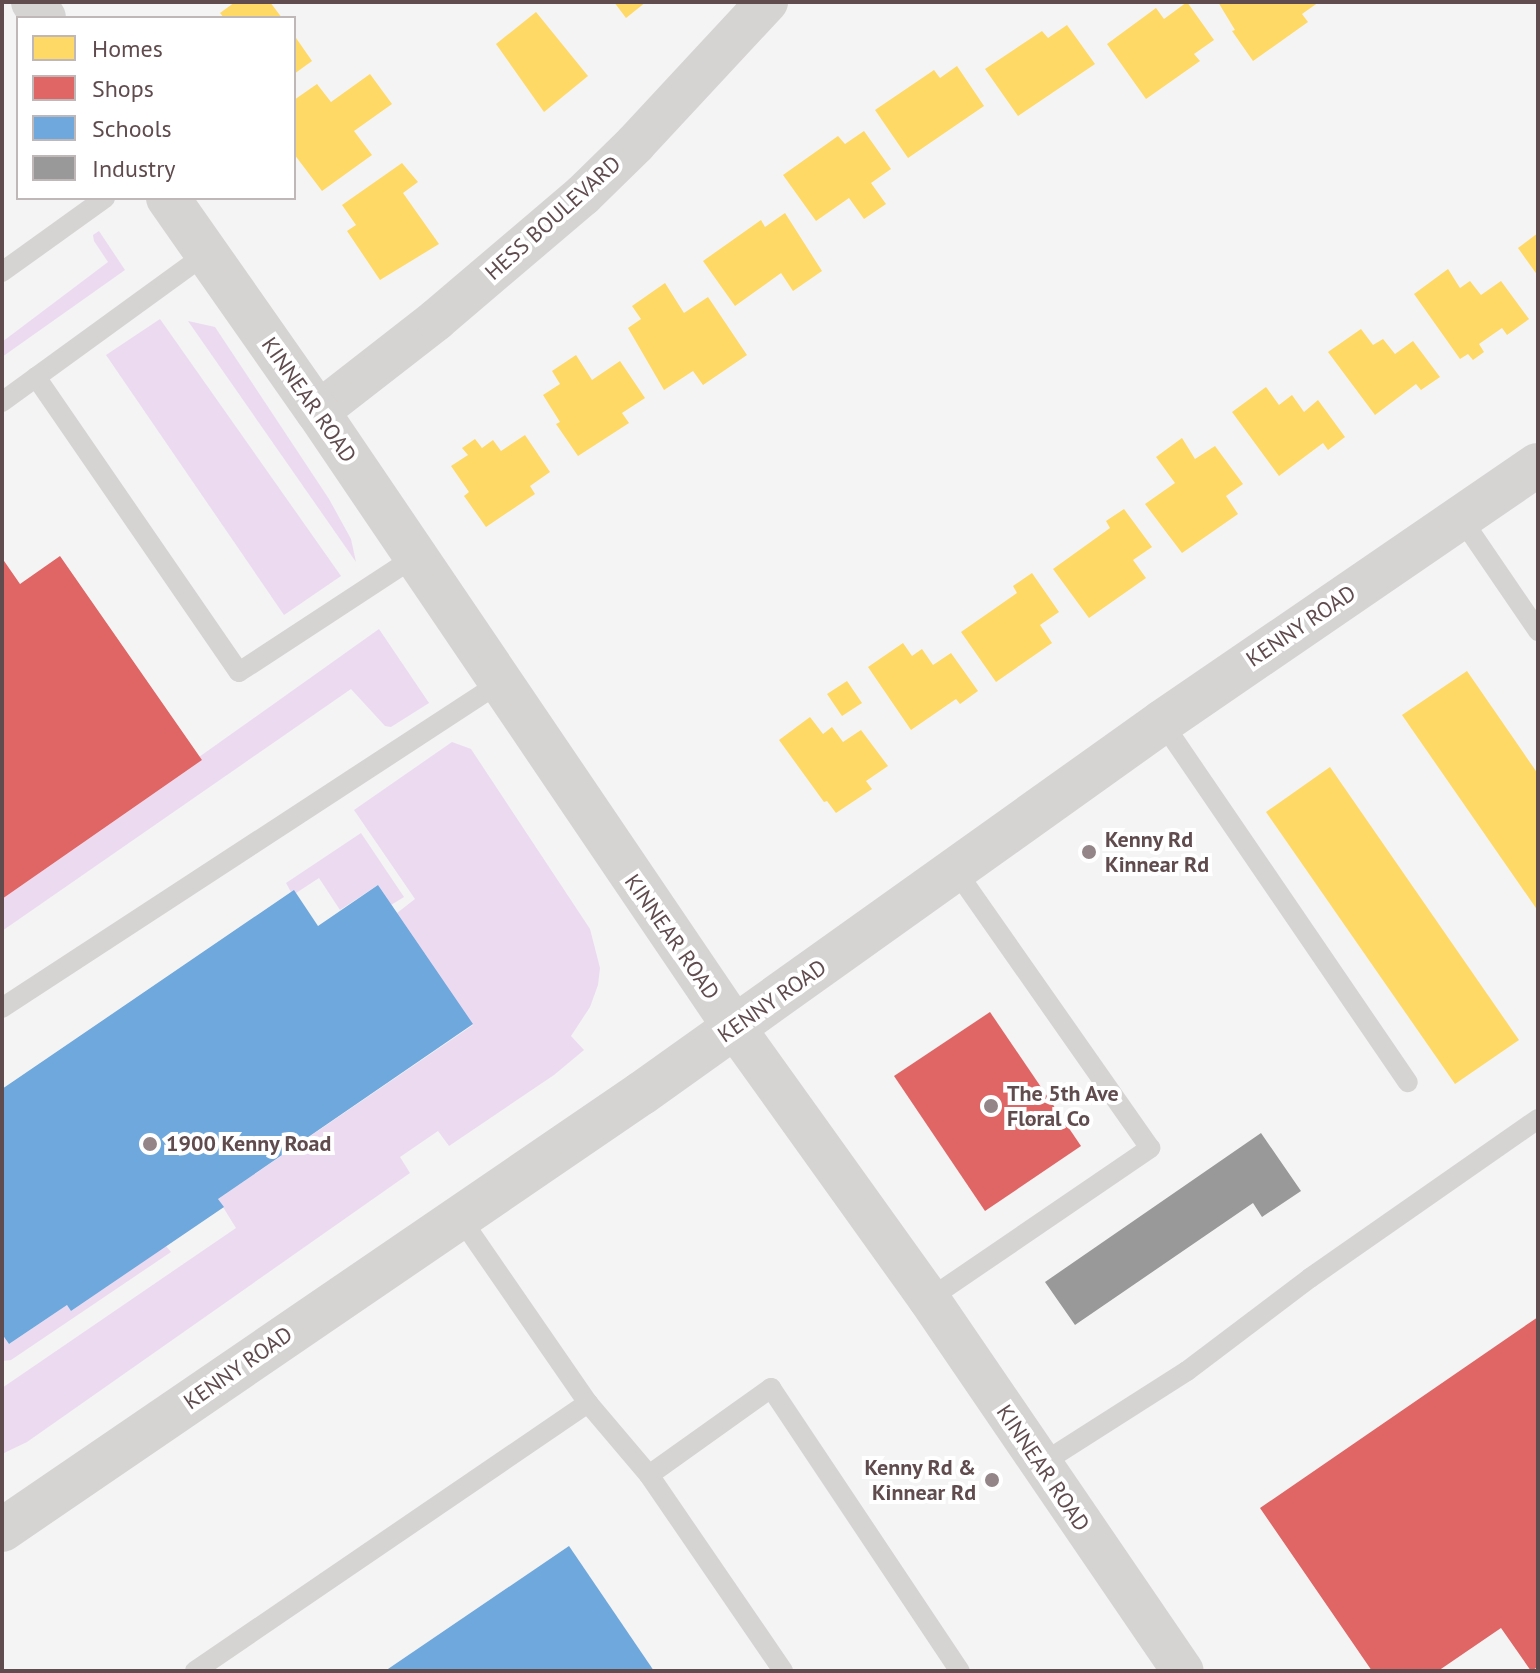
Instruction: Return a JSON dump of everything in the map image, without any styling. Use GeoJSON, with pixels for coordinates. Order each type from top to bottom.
{"type":"FeatureCollection","features":[{"type":"Feature","properties":{"kind":"street","name":"HESS BOULEVARD"},"geometry":{"type":"LineString","coordinates":[[318,412],[436,320],[583,195],[635,144],[767,2]]}},
{"type":"Feature","properties":{"kind":"street","name":"KINNEAR ROAD"},"geometry":{"type":"LineString","coordinates":[[169,200],[318,412],[735,1028],[929,1299],[1183,1671]]}},
{"type":"Feature","properties":{"kind":"street","name":"KENNY ROAD"},"geometry":{"type":"LineString","coordinates":[[2,1530],[735,1028],[1162,722],[1538,465]]}},
{"type":"Feature","properties":{"kind":"lane"},"geometry":{"type":"LineString","coordinates":[[2,272],[102,200]]}},
{"type":"Feature","properties":{"kind":"lane"},"geometry":{"type":"LineString","coordinates":[[2,402],[206,254]]}},
{"type":"Feature","properties":{"kind":"lane"},"geometry":{"type":"LineString","coordinates":[[36,377],[239,672],[416,556]]}},
{"type":"Feature","properties":{"kind":"lane"},"geometry":{"type":"LineString","coordinates":[[1461,518],[1538,631]]}},
{"type":"Feature","properties":{"kind":"lane"},"geometry":{"type":"LineString","coordinates":[[2,1008],[501,682]]}},
{"type":"Feature","properties":{"kind":"lane"},"geometry":{"type":"LineString","coordinates":[[1162,722],[1408,1082]]}},
{"type":"Feature","properties":{"kind":"lane"},"geometry":{"type":"LineString","coordinates":[[929,1299],[1150,1148],[955,870]]}},
{"type":"Feature","properties":{"kind":"lane"},"geometry":{"type":"LineString","coordinates":[[1041,1464],[1187,1371],[1310,1278],[1538,1119]]}},
{"type":"Feature","properties":{"kind":"lane"},"geometry":{"type":"LineString","coordinates":[[459,1216],[588,1403],[649,1475],[783,1671]]}},
{"type":"Feature","properties":{"kind":"lane"},"geometry":{"type":"LineString","coordinates":[[649,1475],[771,1388],[960,1671]]}},
{"type":"Feature","properties":{"kind":"lane"},"geometry":{"type":"LineString","coordinates":[[195,1671],[588,1403]]}},
{"type":"Feature","properties":{"kind":"shaded area"},"geometry":{"type":"Polygon","coordinates":[[[99,231],[125,270],[2,357],[2,342],[108,262],[94,241],[93,235],[99,231]]]}},
{"type":"Feature","properties":{"kind":"shaded area"},"geometry":{"type":"Polygon","coordinates":[[[160,319],[341,576],[284,615],[106,355],[160,319]]]}},
{"type":"Feature","properties":{"kind":"shaded area"},"geometry":{"type":"Polygon","coordinates":[[[188,321],[215,327],[329,499],[351,539],[356,562],[188,321]]]}},
{"type":"Feature","properties":{"kind":"shaded area"},"geometry":{"type":"Polygon","coordinates":[[[379,629],[429,703],[391,727],[385,726],[351,689],[2,931],[2,899],[202,760],[199,757],[379,629]]]}},
{"type":"Feature","properties":{"kind":"shaded area"},"geometry":{"type":"Polygon","coordinates":[[[452,742],[471,749],[590,929],[600,968],[598,985],[590,1007],[571,1036],[584,1050],[554,1075],[449,1146],[438,1131],[400,1157],[410,1173],[27,1442],[2,1454],[2,1388],[236,1228],[218,1199],[473,1025],[397,913],[415,899],[354,810],[452,742]]]}},
{"type":"Feature","properties":{"kind":"shaded area"},"geometry":{"type":"Polygon","coordinates":[[[361,833],[404,897],[391,905],[378,885],[340,910],[319,878],[296,893],[291,892],[286,883],[361,833]]]}},
{"type":"Feature","properties":{"kind":"shaded area"},"geometry":{"type":"Polygon","coordinates":[[[166,1246],[171,1252],[11,1360],[2,1361],[2,1334],[9,1344],[67,1305],[71,1311],[166,1246]]]}},
{"type":"Feature","properties":{"kind":"building: Homes"},"geometry":{"type":"Polygon","coordinates":[[[235,2],[270,2],[280,16],[222,16],[220,13],[235,2]]]}},
{"type":"Feature","properties":{"kind":"building: Homes"},"geometry":{"type":"Polygon","coordinates":[[[614,2],[646,2],[626,18],[614,2]]]}},
{"type":"Feature","properties":{"kind":"building: Homes"},"geometry":{"type":"Polygon","coordinates":[[[1187,2],[1214,40],[1194,54],[1200,61],[1146,99],[1107,44],[1156,8],[1164,19],[1187,2]]]}},
{"type":"Feature","properties":{"kind":"building: Homes"},"geometry":{"type":"Polygon","coordinates":[[[1218,2],[1319,2],[1302,14],[1308,22],[1253,61],[1232,31],[1235,30],[1218,2]]]}},
{"type":"Feature","properties":{"kind":"building: Homes"},"geometry":{"type":"Polygon","coordinates":[[[536,12],[588,76],[544,112],[496,44],[536,12]]]}},
{"type":"Feature","properties":{"kind":"building: Homes"},"geometry":{"type":"Polygon","coordinates":[[[1067,25],[1095,64],[1018,116],[985,69],[1042,31],[1048,38],[1067,25]]]}},
{"type":"Feature","properties":{"kind":"building: Homes"},"geometry":{"type":"Polygon","coordinates":[[[296,38],[312,61],[296,73],[296,38]]]}},
{"type":"Feature","properties":{"kind":"building: Homes"},"geometry":{"type":"Polygon","coordinates":[[[957,66],[984,106],[908,158],[875,110],[934,70],[940,78],[957,66]]]}},
{"type":"Feature","properties":{"kind":"building: Homes"},"geometry":{"type":"Polygon","coordinates":[[[370,74],[392,104],[354,131],[372,155],[322,191],[296,157],[296,99],[317,84],[331,102],[370,74]]]}},
{"type":"Feature","properties":{"kind":"building: Homes"},"geometry":{"type":"Polygon","coordinates":[[[864,131],[891,169],[871,183],[886,204],[864,219],[849,198],[816,221],[783,175],[838,136],[845,144],[864,131]]]}},
{"type":"Feature","properties":{"kind":"building: Homes"},"geometry":{"type":"Polygon","coordinates":[[[402,163],[418,182],[403,193],[439,244],[380,280],[347,231],[356,225],[342,205],[402,163]]]}},
{"type":"Feature","properties":{"kind":"building: Homes"},"geometry":{"type":"Polygon","coordinates":[[[785,213],[822,271],[793,291],[781,273],[735,306],[703,261],[761,220],[765,227],[785,213]]]}},
{"type":"Feature","properties":{"kind":"building: Homes"},"geometry":{"type":"Polygon","coordinates":[[[1538,233],[1538,276],[1518,248],[1538,233]]]}},
{"type":"Feature","properties":{"kind":"building: Homes"},"geometry":{"type":"Polygon","coordinates":[[[1448,269],[1460,288],[1470,281],[1481,295],[1501,281],[1529,319],[1507,335],[1502,328],[1479,344],[1484,352],[1473,360],[1468,354],[1460,359],[1414,294],[1448,269]]]}},
{"type":"Feature","properties":{"kind":"building: Homes"},"geometry":{"type":"Polygon","coordinates":[[[665,283],[684,313],[708,297],[747,355],[703,385],[693,371],[664,390],[628,328],[641,319],[632,306],[665,283]]]}},
{"type":"Feature","properties":{"kind":"building: Homes"},"geometry":{"type":"Polygon","coordinates":[[[1361,329],[1373,345],[1383,339],[1395,354],[1413,341],[1440,377],[1421,390],[1416,384],[1375,415],[1328,352],[1361,329]]]}},
{"type":"Feature","properties":{"kind":"building: Homes"},"geometry":{"type":"Polygon","coordinates":[[[576,355],[592,380],[620,361],[645,398],[622,413],[629,423],[578,456],[556,424],[560,422],[543,395],[560,384],[552,371],[576,355]]]}},
{"type":"Feature","properties":{"kind":"building: Homes"},"geometry":{"type":"Polygon","coordinates":[[[1266,387],[1279,405],[1292,395],[1304,412],[1318,400],[1345,437],[1328,450],[1323,443],[1279,476],[1232,412],[1266,387]]]}},
{"type":"Feature","properties":{"kind":"building: Homes"},"geometry":{"type":"Polygon","coordinates":[[[525,435],[550,472],[530,486],[535,494],[486,527],[464,496],[469,492],[451,466],[468,455],[462,448],[475,439],[482,448],[493,440],[501,451],[525,435]]]}},
{"type":"Feature","properties":{"kind":"building: Homes"},"geometry":{"type":"Polygon","coordinates":[[[1182,438],[1195,459],[1215,446],[1243,484],[1226,496],[1238,514],[1182,553],[1145,504],[1175,483],[1156,457],[1182,438]]]}},
{"type":"Feature","properties":{"kind":"building: Homes"},"geometry":{"type":"Polygon","coordinates":[[[1124,509],[1152,547],[1133,560],[1146,578],[1089,618],[1053,569],[1110,528],[1106,521],[1124,509]]]}},
{"type":"Feature","properties":{"kind":"building: Homes"},"geometry":{"type":"Polygon","coordinates":[[[1032,573],[1059,612],[1040,625],[1052,643],[996,682],[961,632],[1017,593],[1013,586],[1032,573]]]}},
{"type":"Feature","properties":{"kind":"building: Homes"},"geometry":{"type":"Polygon","coordinates":[[[903,643],[912,656],[922,649],[933,665],[951,653],[978,691],[960,704],[956,699],[911,730],[868,667],[903,643]]]}},
{"type":"Feature","properties":{"kind":"building: Homes"},"geometry":{"type":"Polygon","coordinates":[[[1467,671],[1538,774],[1538,911],[1402,715],[1467,671]]]}},
{"type":"Feature","properties":{"kind":"building: Homes"},"geometry":{"type":"Polygon","coordinates":[[[847,681],[862,703],[842,716],[827,694],[847,681]]]}},
{"type":"Feature","properties":{"kind":"building: Homes"},"geometry":{"type":"Polygon","coordinates":[[[810,717],[823,734],[832,727],[843,742],[861,730],[888,766],[866,781],[872,789],[836,813],[827,801],[824,802],[779,740],[810,717]]]}},
{"type":"Feature","properties":{"kind":"building: Homes"},"geometry":{"type":"Polygon","coordinates":[[[1330,767],[1519,1040],[1455,1084],[1266,812],[1330,767]]]}},
{"type":"Feature","properties":{"kind":"building: Shops"},"geometry":{"type":"Polygon","coordinates":[[[60,556],[202,760],[2,899],[2,558],[20,584],[60,556]]]}},
{"type":"Feature","properties":{"kind":"building: Shops"},"geometry":{"type":"Polygon","coordinates":[[[990,1012],[1081,1146],[985,1211],[894,1076],[990,1012]]]}},
{"type":"Feature","properties":{"kind":"building: Shops"},"geometry":{"type":"Polygon","coordinates":[[[1538,1317],[1538,1667],[1531,1671],[1501,1628],[1438,1671],[1372,1671],[1260,1508],[1538,1317]]]}},
{"type":"Feature","properties":{"kind":"building: Schools","name":"1900 Kenny Road"},"geometry":{"type":"Polygon","coordinates":[[[378,885],[473,1024],[218,1199],[224,1207],[71,1311],[67,1305],[9,1344],[2,1334],[2,1089],[294,890],[318,926],[378,885]]]}},
{"type":"Feature","properties":{"kind":"building: Schools"},"geometry":{"type":"Polygon","coordinates":[[[569,1546],[654,1671],[385,1671],[569,1546]]]}},
{"type":"Feature","properties":{"kind":"building: Industry"},"geometry":{"type":"Polygon","coordinates":[[[1261,1133],[1301,1191],[1262,1217],[1253,1203],[1075,1325],[1045,1282],[1261,1133]]]}},
{"type":"Feature","properties":{"kind":"place","name":"Kenny Rd Kinnear Rd"},"geometry":{"type":"Point","coordinates":[1089,852]}},
{"type":"Feature","properties":{"kind":"place","name":"The 5th Ave Floral Co"},"geometry":{"type":"Point","coordinates":[991,1106]}},
{"type":"Feature","properties":{"kind":"place","name":"1900 Kenny Road"},"geometry":{"type":"Point","coordinates":[150,1144]}},
{"type":"Feature","properties":{"kind":"place","name":"Kenny Rd & Kinnear Rd"},"geometry":{"type":"Point","coordinates":[992,1480]}}]}
